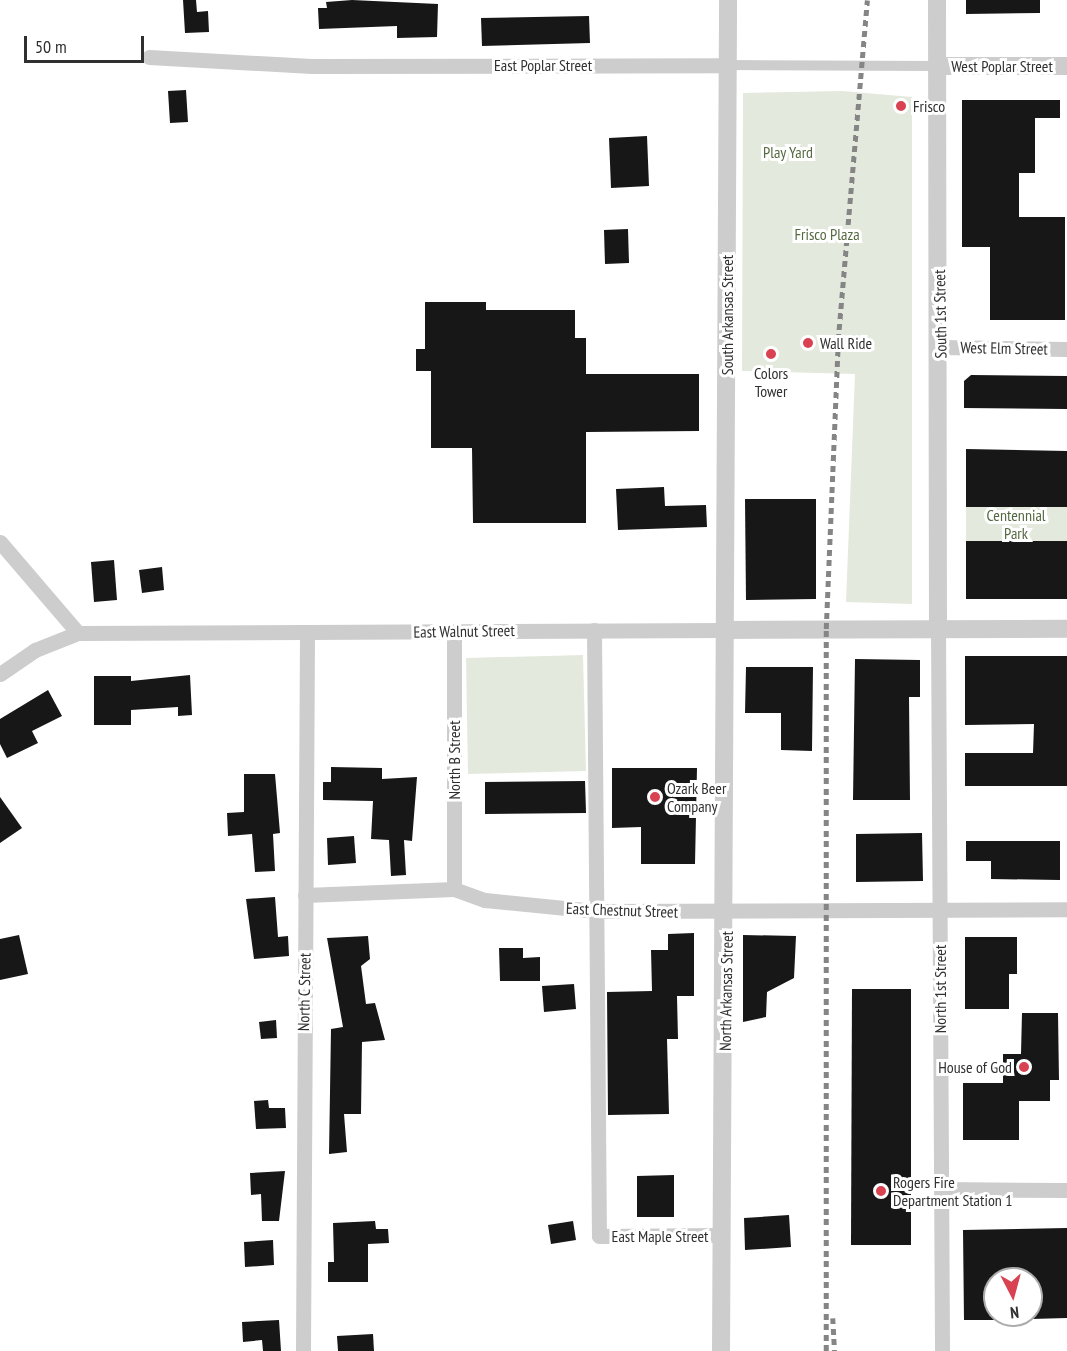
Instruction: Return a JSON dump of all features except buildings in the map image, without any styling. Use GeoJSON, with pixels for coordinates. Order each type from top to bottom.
{"type":"FeatureCollection","features":[{"type":"Feature","properties":{"kind":"street","name":"South Arkansas Street"},"geometry":{"type":"LineString","coordinates":[[726,630],[728,0]]}},
{"type":"Feature","properties":{"kind":"street","name":"South 1st Street"},"geometry":{"type":"LineString","coordinates":[[937,0],[940,347],[938,627]]}},
{"type":"Feature","properties":{"kind":"street","name":"East Poplar Street"},"geometry":{"type":"LineString","coordinates":[[149,57],[312,66],[937,66]]}},
{"type":"Feature","properties":{"kind":"street","name":"West Poplar Street"},"geometry":{"type":"LineString","coordinates":[[937,66],[1067,66]]}},
{"type":"Feature","properties":{"kind":"street","name":"West Elm Street"},"geometry":{"type":"LineString","coordinates":[[940,347],[1067,349]]}},
{"type":"Feature","properties":{"kind":"street"},"geometry":{"type":"LineString","coordinates":[[0,542],[78,633]]}},
{"type":"Feature","properties":{"kind":"street","name":"East Walnut Street"},"geometry":{"type":"LineString","coordinates":[[0,674],[34,650],[78,633],[938,627],[1067,629]]}},
{"type":"Feature","properties":{"kind":"street","name":"North 1st Street"},"geometry":{"type":"LineString","coordinates":[[938,627],[942,1351]]}},
{"type":"Feature","properties":{"kind":"street"},"geometry":{"type":"LineString","coordinates":[[594,630],[596,911]]}},
{"type":"Feature","properties":{"kind":"street","name":"North Arkansas Street"},"geometry":{"type":"LineString","coordinates":[[721,1351],[726,913],[726,630]]}},
{"type":"Feature","properties":{"kind":"street","name":"North B Street"},"geometry":{"type":"LineString","coordinates":[[454,631],[454,889]]}},
{"type":"Feature","properties":{"kind":"street","name":"North C Street"},"geometry":{"type":"LineString","coordinates":[[303,1351],[307,632]]}},
{"type":"Feature","properties":{"kind":"street","name":"East Chestnut Street"},"geometry":{"type":"LineString","coordinates":[[305,895],[454,889],[485,900],[596,911],[726,913],[1067,909]]}},
{"type":"Feature","properties":{"kind":"street","name":"East Maple Street"},"geometry":{"type":"LineString","coordinates":[[596,911],[599,1236],[721,1235]]}},
{"type":"Feature","properties":{"kind":"street"},"geometry":{"type":"LineString","coordinates":[[941,1189],[1067,1190]]}},
{"type":"Feature","properties":{"kind":"green space","name":"Frisco Plaza"},"geometry":{"type":"Polygon","coordinates":[[[842,91],[912,97],[912,604],[846,602],[855,374],[742,371],[743,93],[842,91]]]}},
{"type":"Feature","properties":{"kind":"green space","name":"Centennial Park"},"geometry":{"type":"Polygon","coordinates":[[[966,507],[1067,507],[1067,541],[966,541],[966,507]]]}},
{"type":"Feature","properties":{"kind":"green space"},"geometry":{"type":"Polygon","coordinates":[[[583,655],[586,771],[468,774],[466,658],[583,655]]]}},
{"type":"Feature","properties":{"kind":"railway"},"geometry":{"type":"LineString","coordinates":[[826,1351],[826,629],[838,340],[867,0]]}},
{"type":"Feature","properties":{"kind":"railway"},"geometry":{"type":"LineString","coordinates":[[833,1318],[835,1351]]}},
{"type":"Feature","properties":{"kind":"place","name":"Frisco"},"geometry":{"type":"Point","coordinates":[901,106]}},
{"type":"Feature","properties":{"kind":"place","name":"Wall Ride"},"geometry":{"type":"Point","coordinates":[808,343]}},
{"type":"Feature","properties":{"kind":"place","name":"Colors Tower"},"geometry":{"type":"Point","coordinates":[771,354]}},
{"type":"Feature","properties":{"kind":"place","name":"Ozark Beer Company"},"geometry":{"type":"Point","coordinates":[655,797]}},
{"type":"Feature","properties":{"kind":"place","name":"House of God"},"geometry":{"type":"Point","coordinates":[1024,1067]}},
{"type":"Feature","properties":{"kind":"place","name":"Rogers Fire Department Station 1"},"geometry":{"type":"Point","coordinates":[881,1191]}},
{"type":"Feature","properties":{"kind":"park label","name":"Play Yard"},"geometry":{"type":"Point","coordinates":[788,152]}}]}
